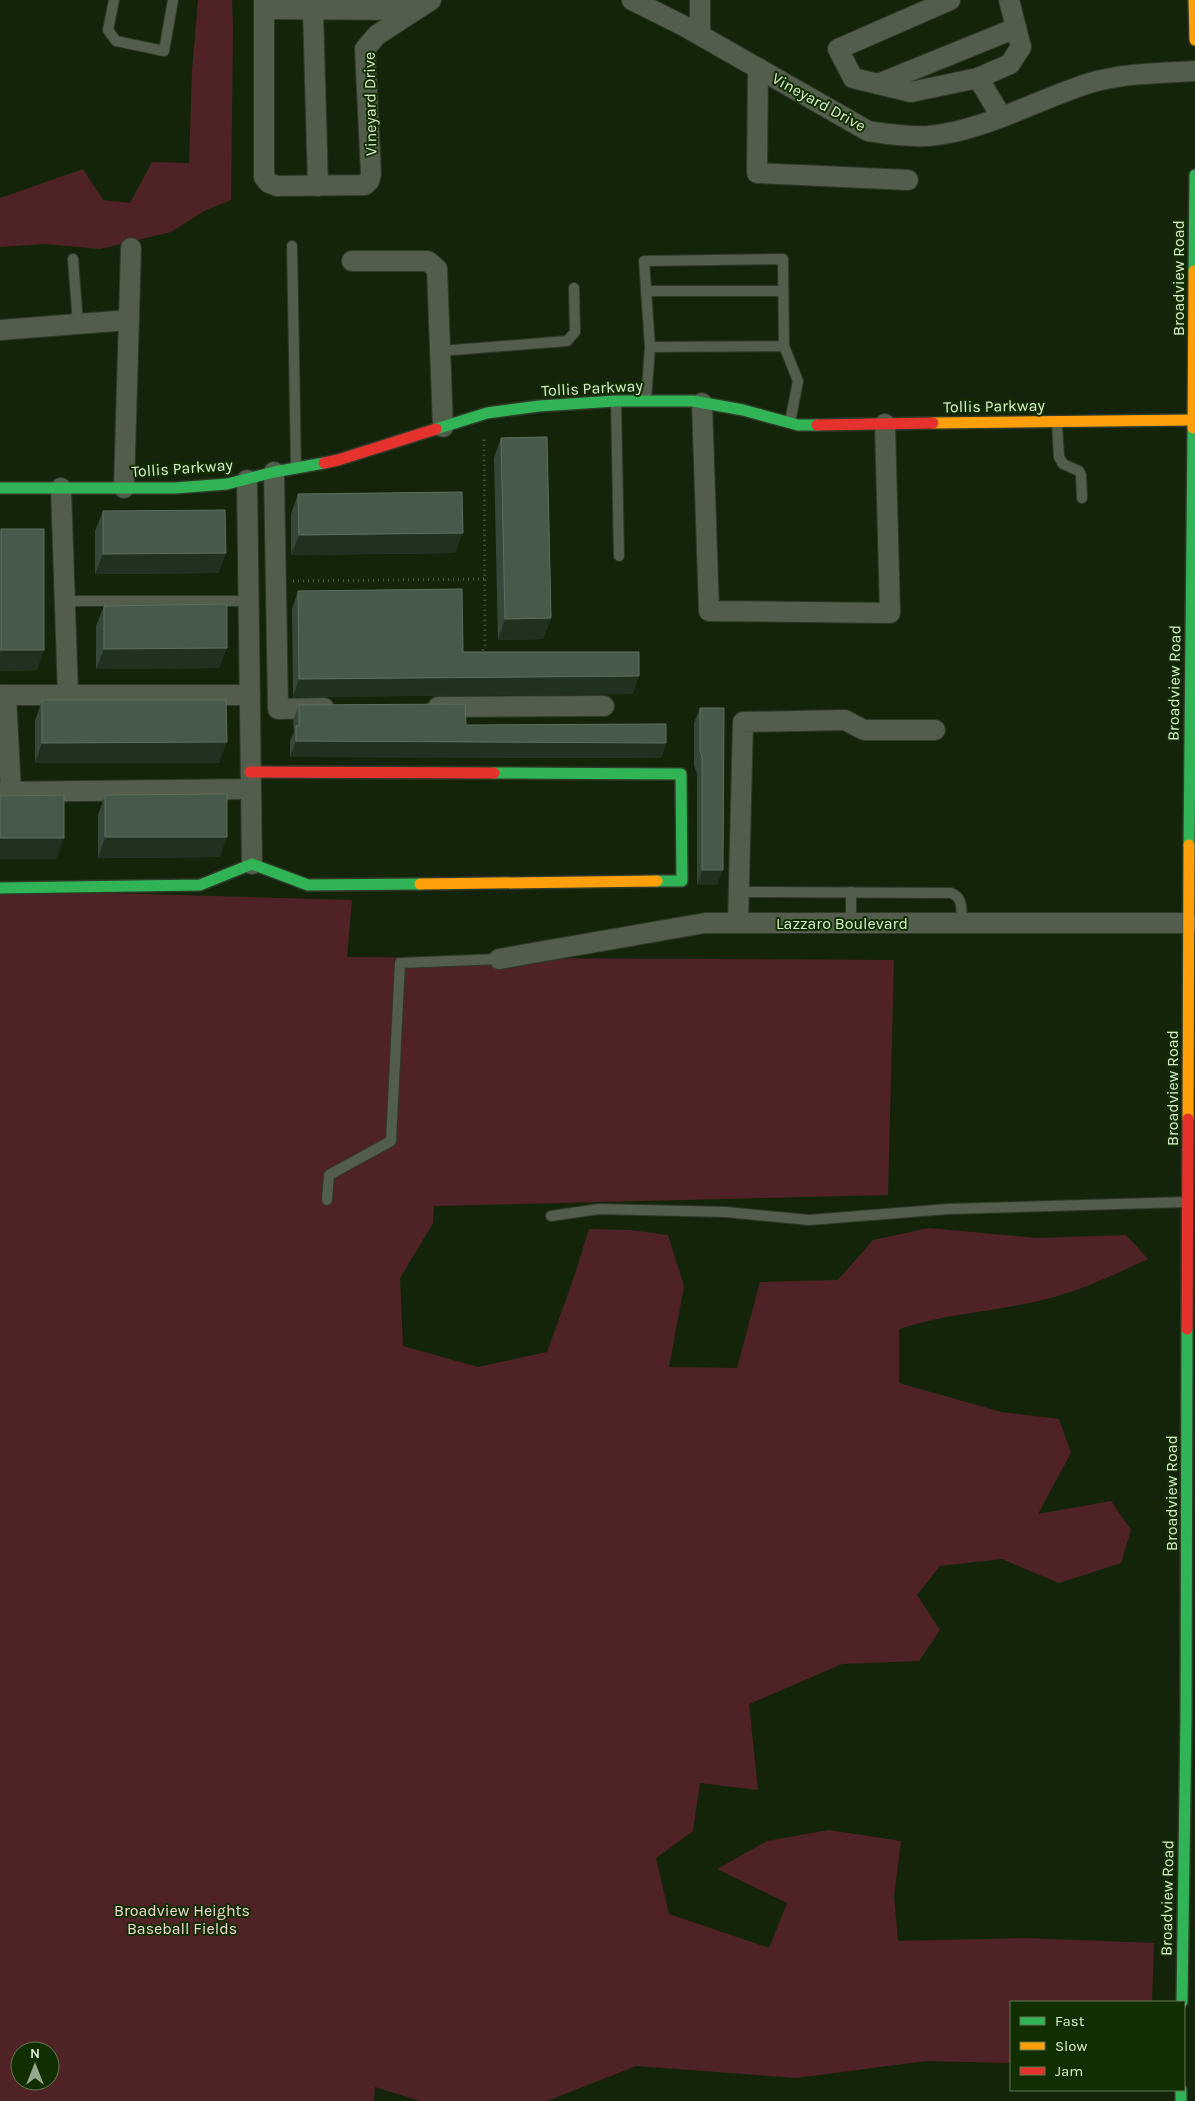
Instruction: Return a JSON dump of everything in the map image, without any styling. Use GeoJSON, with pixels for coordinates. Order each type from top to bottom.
{"type":"FeatureCollection","features":[{"type":"Feature","properties":{"kind":"street","name":"Vineyard Drive"},"geometry":{"type":"LineString","coordinates":[[632,0],[700,35],[868,131],[899,136],[929,136],[974,126],[1091,83],[1124,76],[1195,71]]}},
{"type":"Feature","properties":{"kind":"street"},"geometry":{"type":"LineString","coordinates":[[700,0],[700,35]]}},
{"type":"Feature","properties":{"kind":"street"},"geometry":{"type":"LineString","coordinates":[[950,0],[838,49],[853,78],[911,92],[978,78],[1010,64],[1021,47],[1009,0]]}},
{"type":"Feature","properties":{"kind":"street"},"geometry":{"type":"LineString","coordinates":[[1194,0],[1195,40]]}},
{"type":"Feature","properties":{"kind":"street"},"geometry":{"type":"LineString","coordinates":[[313,10],[318,186],[277,186],[269,183],[264,177],[264,5],[313,10],[423,5]]}},
{"type":"Feature","properties":{"kind":"street","name":"Vineyard Drive"},"geometry":{"type":"LineString","coordinates":[[318,186],[364,185],[369,181],[371,174],[366,49],[377,35],[423,5]]}},
{"type":"Feature","properties":{"kind":"street"},"geometry":{"type":"LineString","coordinates":[[878,84],[1016,28]]}},
{"type":"Feature","properties":{"kind":"street"},"geometry":{"type":"LineString","coordinates":[[758,68],[757,173],[908,180]]}},
{"type":"Feature","properties":{"kind":"street"},"geometry":{"type":"LineString","coordinates":[[978,78],[1001,116]]}},
{"type":"Feature","properties":{"kind":"street","name":"Broadview Road"},"geometry":{"type":"LineString","coordinates":[[1182,2001],[1186,1707],[1188,923],[1193,596],[1195,175]]}},
{"type":"Feature","properties":{"kind":"street"},"geometry":{"type":"LineString","coordinates":[[124,488],[131,248]]}},
{"type":"Feature","properties":{"kind":"street"},"geometry":{"type":"LineString","coordinates":[[352,261],[428,260],[437,269],[443,427]]}},
{"type":"Feature","properties":{"kind":"street"},"geometry":{"type":"LineString","coordinates":[[0,330],[129,320]]}},
{"type":"Feature","properties":{"kind":"street","name":"Tollis Parkway"},"geometry":{"type":"LineString","coordinates":[[0,488],[175,488],[247,480],[274,472],[338,460],[487,413],[539,406],[616,401],[702,403],[743,410],[798,425],[1193,420]]}},
{"type":"Feature","properties":{"kind":"street"},"geometry":{"type":"LineString","coordinates":[[702,403],[709,611],[890,613],[885,424]]}},
{"type":"Feature","properties":{"kind":"street"},"geometry":{"type":"LineString","coordinates":[[274,472],[278,709],[347,708]]}},
{"type":"Feature","properties":{"kind":"street"},"geometry":{"type":"LineString","coordinates":[[247,480],[252,864]]}},
{"type":"Feature","properties":{"kind":"street"},"geometry":{"type":"LineString","coordinates":[[61,488],[68,695]]}},
{"type":"Feature","properties":{"kind":"street"},"geometry":{"type":"LineString","coordinates":[[0,888],[200,885],[252,864],[308,885],[682,881],[681,774],[250,781],[6,792],[3,695],[250,695]]}},
{"type":"Feature","properties":{"kind":"street"},"geometry":{"type":"LineString","coordinates":[[416,708],[604,706]]}},
{"type":"Feature","properties":{"kind":"street"},"geometry":{"type":"LineString","coordinates":[[738,923],[743,722],[845,720],[864,730],[935,730]]}},
{"type":"Feature","properties":{"kind":"street","name":"Lazzaro Boulevard"},"geometry":{"type":"LineString","coordinates":[[499,959],[705,923],[1188,923]]}},
{"type":"Feature","properties":{"kind":"lane"},"geometry":{"type":"LineString","coordinates":[[114,0],[108,30],[116,41],[164,51],[173,0]]}},
{"type":"Feature","properties":{"kind":"lane"},"geometry":{"type":"LineString","coordinates":[[292,246],[296,468]]}},
{"type":"Feature","properties":{"kind":"lane"},"geometry":{"type":"LineString","coordinates":[[73,259],[78,324]]}},
{"type":"Feature","properties":{"kind":"lane"},"geometry":{"type":"LineString","coordinates":[[646,401],[650,347],[644,260],[783,259],[784,346],[798,381],[790,423]]}},
{"type":"Feature","properties":{"kind":"lane"},"geometry":{"type":"LineString","coordinates":[[440,351],[567,341],[575,332],[574,288]]}},
{"type":"Feature","properties":{"kind":"lane"},"geometry":{"type":"LineString","coordinates":[[646,292],[783,291]]}},
{"type":"Feature","properties":{"kind":"lane"},"geometry":{"type":"LineString","coordinates":[[650,347],[784,346]]}},
{"type":"Feature","properties":{"kind":"lane"},"geometry":{"type":"LineString","coordinates":[[616,401],[619,556]]}},
{"type":"Feature","properties":{"kind":"lane"},"geometry":{"type":"LineString","coordinates":[[1056,421],[1059,457],[1063,464],[1079,472],[1081,476],[1082,498]]}},
{"type":"Feature","properties":{"kind":"lane"},"geometry":{"type":"LineString","coordinates":[[65,601],[248,601]]}},
{"type":"Feature","properties":{"kind":"lane"},"geometry":{"type":"LineString","coordinates":[[738,892],[951,893],[956,895],[961,901],[962,923]]}},
{"type":"Feature","properties":{"kind":"lane"},"geometry":{"type":"LineString","coordinates":[[851,892],[851,923]]}},
{"type":"Feature","properties":{"kind":"lane"},"geometry":{"type":"LineString","coordinates":[[328,1200],[329,1175],[391,1141],[400,963],[499,959]]}},
{"type":"Feature","properties":{"kind":"lane"},"geometry":{"type":"LineString","coordinates":[[551,1216],[608,1210],[726,1212],[809,1220],[948,1209],[1188,1202]]}},
{"type":"Feature","properties":{"kind":"path"},"geometry":{"type":"LineString","coordinates":[[478,659],[485,645],[484,436]]}},
{"type":"Feature","properties":{"kind":"path"},"geometry":{"type":"LineString","coordinates":[[276,581],[485,579]]}},
{"type":"Feature","properties":{"kind":"green space"},"geometry":{"type":"Polygon","coordinates":[[[198,0],[232,0],[231,200],[206,210],[171,232],[100,249],[45,244],[0,247],[0,198],[83,169],[103,200],[130,203],[152,162],[189,163],[192,71],[198,0]]]}},
{"type":"Feature","properties":{"kind":"green space","name":"Broadview Heights Baseball Fields"},"geometry":{"type":"Polygon","coordinates":[[[109,893],[352,900],[347,957],[894,960],[888,1195],[434,1206],[433,1223],[400,1278],[403,1346],[478,1367],[547,1352],[589,1229],[630,1230],[668,1235],[684,1286],[669,1367],[737,1368],[760,1282],[838,1280],[873,1240],[929,1228],[1037,1238],[1126,1235],[1148,1259],[1094,1283],[1052,1298],[950,1316],[899,1329],[899,1383],[1001,1412],[1059,1419],[1071,1453],[1038,1514],[1111,1501],[1131,1530],[1121,1563],[1059,1583],[1002,1559],[940,1566],[917,1595],[940,1630],[919,1661],[842,1664],[749,1704],[758,1790],[700,1783],[693,1831],[656,1858],[669,1914],[769,1948],[787,1903],[717,1869],[767,1841],[829,1830],[901,1841],[894,1896],[898,1941],[1024,1938],[1154,1943],[1152,2001],[1010,2001],[1010,2063],[926,2061],[796,2078],[636,2066],[547,2101],[420,2101],[375,2087],[374,2101],[0,2101],[0,894],[109,893]]]}},
{"type":"Feature","properties":{"kind":"building"},"geometry":{"type":"Polygon","coordinates":[[[547,437],[551,618],[505,619],[501,438],[547,437]]]}},
{"type":"Feature","properties":{"kind":"building"},"geometry":{"type":"Polygon","coordinates":[[[462,492],[463,533],[299,535],[298,494],[462,492]]]}},
{"type":"Feature","properties":{"kind":"building"},"geometry":{"type":"Polygon","coordinates":[[[225,510],[226,553],[103,554],[103,511],[225,510]]]}},
{"type":"Feature","properties":{"kind":"building"},"geometry":{"type":"Polygon","coordinates":[[[1,529],[44,529],[44,650],[1,650],[1,529]]]}},
{"type":"Feature","properties":{"kind":"building"},"geometry":{"type":"Polygon","coordinates":[[[462,589],[463,652],[639,652],[639,676],[299,679],[298,591],[462,589]]]}},
{"type":"Feature","properties":{"kind":"building"},"geometry":{"type":"Polygon","coordinates":[[[227,604],[227,648],[104,649],[104,606],[227,604]]]}},
{"type":"Feature","properties":{"kind":"building"},"geometry":{"type":"Polygon","coordinates":[[[42,700],[226,700],[227,742],[42,743],[42,700]]]}},
{"type":"Feature","properties":{"kind":"building"},"geometry":{"type":"Polygon","coordinates":[[[465,704],[466,725],[666,724],[666,743],[296,741],[296,726],[299,726],[299,705],[465,704]]]}},
{"type":"Feature","properties":{"kind":"building"},"geometry":{"type":"Polygon","coordinates":[[[700,708],[724,708],[723,870],[702,870],[700,708]]]}},
{"type":"Feature","properties":{"kind":"building"},"geometry":{"type":"Polygon","coordinates":[[[227,794],[227,837],[105,837],[105,795],[227,794]]]}},
{"type":"Feature","properties":{"kind":"building"},"geometry":{"type":"Polygon","coordinates":[[[64,795],[64,838],[0,838],[0,796],[64,795]]]}},
{"type":"Feature","properties":{"kind":"traffic: fast"},"geometry":{"type":"LineString","coordinates":[[1194,271],[1195,175]]}},
{"type":"Feature","properties":{"kind":"traffic: fast"},"geometry":{"type":"LineString","coordinates":[[436,429],[487,413],[539,406],[616,401],[693,401],[743,410],[798,425],[817,425]]}},
{"type":"Feature","properties":{"kind":"traffic: fast"},"geometry":{"type":"LineString","coordinates":[[1189,845],[1193,428]]}},
{"type":"Feature","properties":{"kind":"traffic: fast"},"geometry":{"type":"LineString","coordinates":[[0,488],[175,488],[227,484],[274,472],[324,463]]}},
{"type":"Feature","properties":{"kind":"traffic: fast"},"geometry":{"type":"LineString","coordinates":[[494,773],[681,774],[682,881],[657,881]]}},
{"type":"Feature","properties":{"kind":"traffic: fast"},"geometry":{"type":"LineString","coordinates":[[0,888],[200,885],[252,864],[308,885],[420,884]]}},
{"type":"Feature","properties":{"kind":"traffic: fast"},"geometry":{"type":"LineString","coordinates":[[1182,2001],[1186,1717],[1187,1329]]}},
{"type":"Feature","properties":{"kind":"traffic: fast"},"geometry":{"type":"LineString","coordinates":[[1181,2091],[1181,2101]]}},
{"type":"Feature","properties":{"kind":"traffic: slow"},"geometry":{"type":"LineString","coordinates":[[1194,0],[1195,40]]}},
{"type":"Feature","properties":{"kind":"traffic: slow"},"geometry":{"type":"LineString","coordinates":[[1193,428],[1194,271]]}},
{"type":"Feature","properties":{"kind":"traffic: slow"},"geometry":{"type":"LineString","coordinates":[[933,423],[1193,420]]}},
{"type":"Feature","properties":{"kind":"traffic: slow"},"geometry":{"type":"LineString","coordinates":[[1188,1119],[1189,845]]}},
{"type":"Feature","properties":{"kind":"traffic: slow"},"geometry":{"type":"LineString","coordinates":[[420,884],[657,881]]}},
{"type":"Feature","properties":{"kind":"traffic: jam"},"geometry":{"type":"LineString","coordinates":[[817,425],[933,423]]}},
{"type":"Feature","properties":{"kind":"traffic: jam"},"geometry":{"type":"LineString","coordinates":[[324,463],[436,429]]}},
{"type":"Feature","properties":{"kind":"traffic: jam"},"geometry":{"type":"LineString","coordinates":[[250,772],[494,773]]}},
{"type":"Feature","properties":{"kind":"traffic: jam"},"geometry":{"type":"LineString","coordinates":[[1187,1329],[1188,1119]]}}]}
